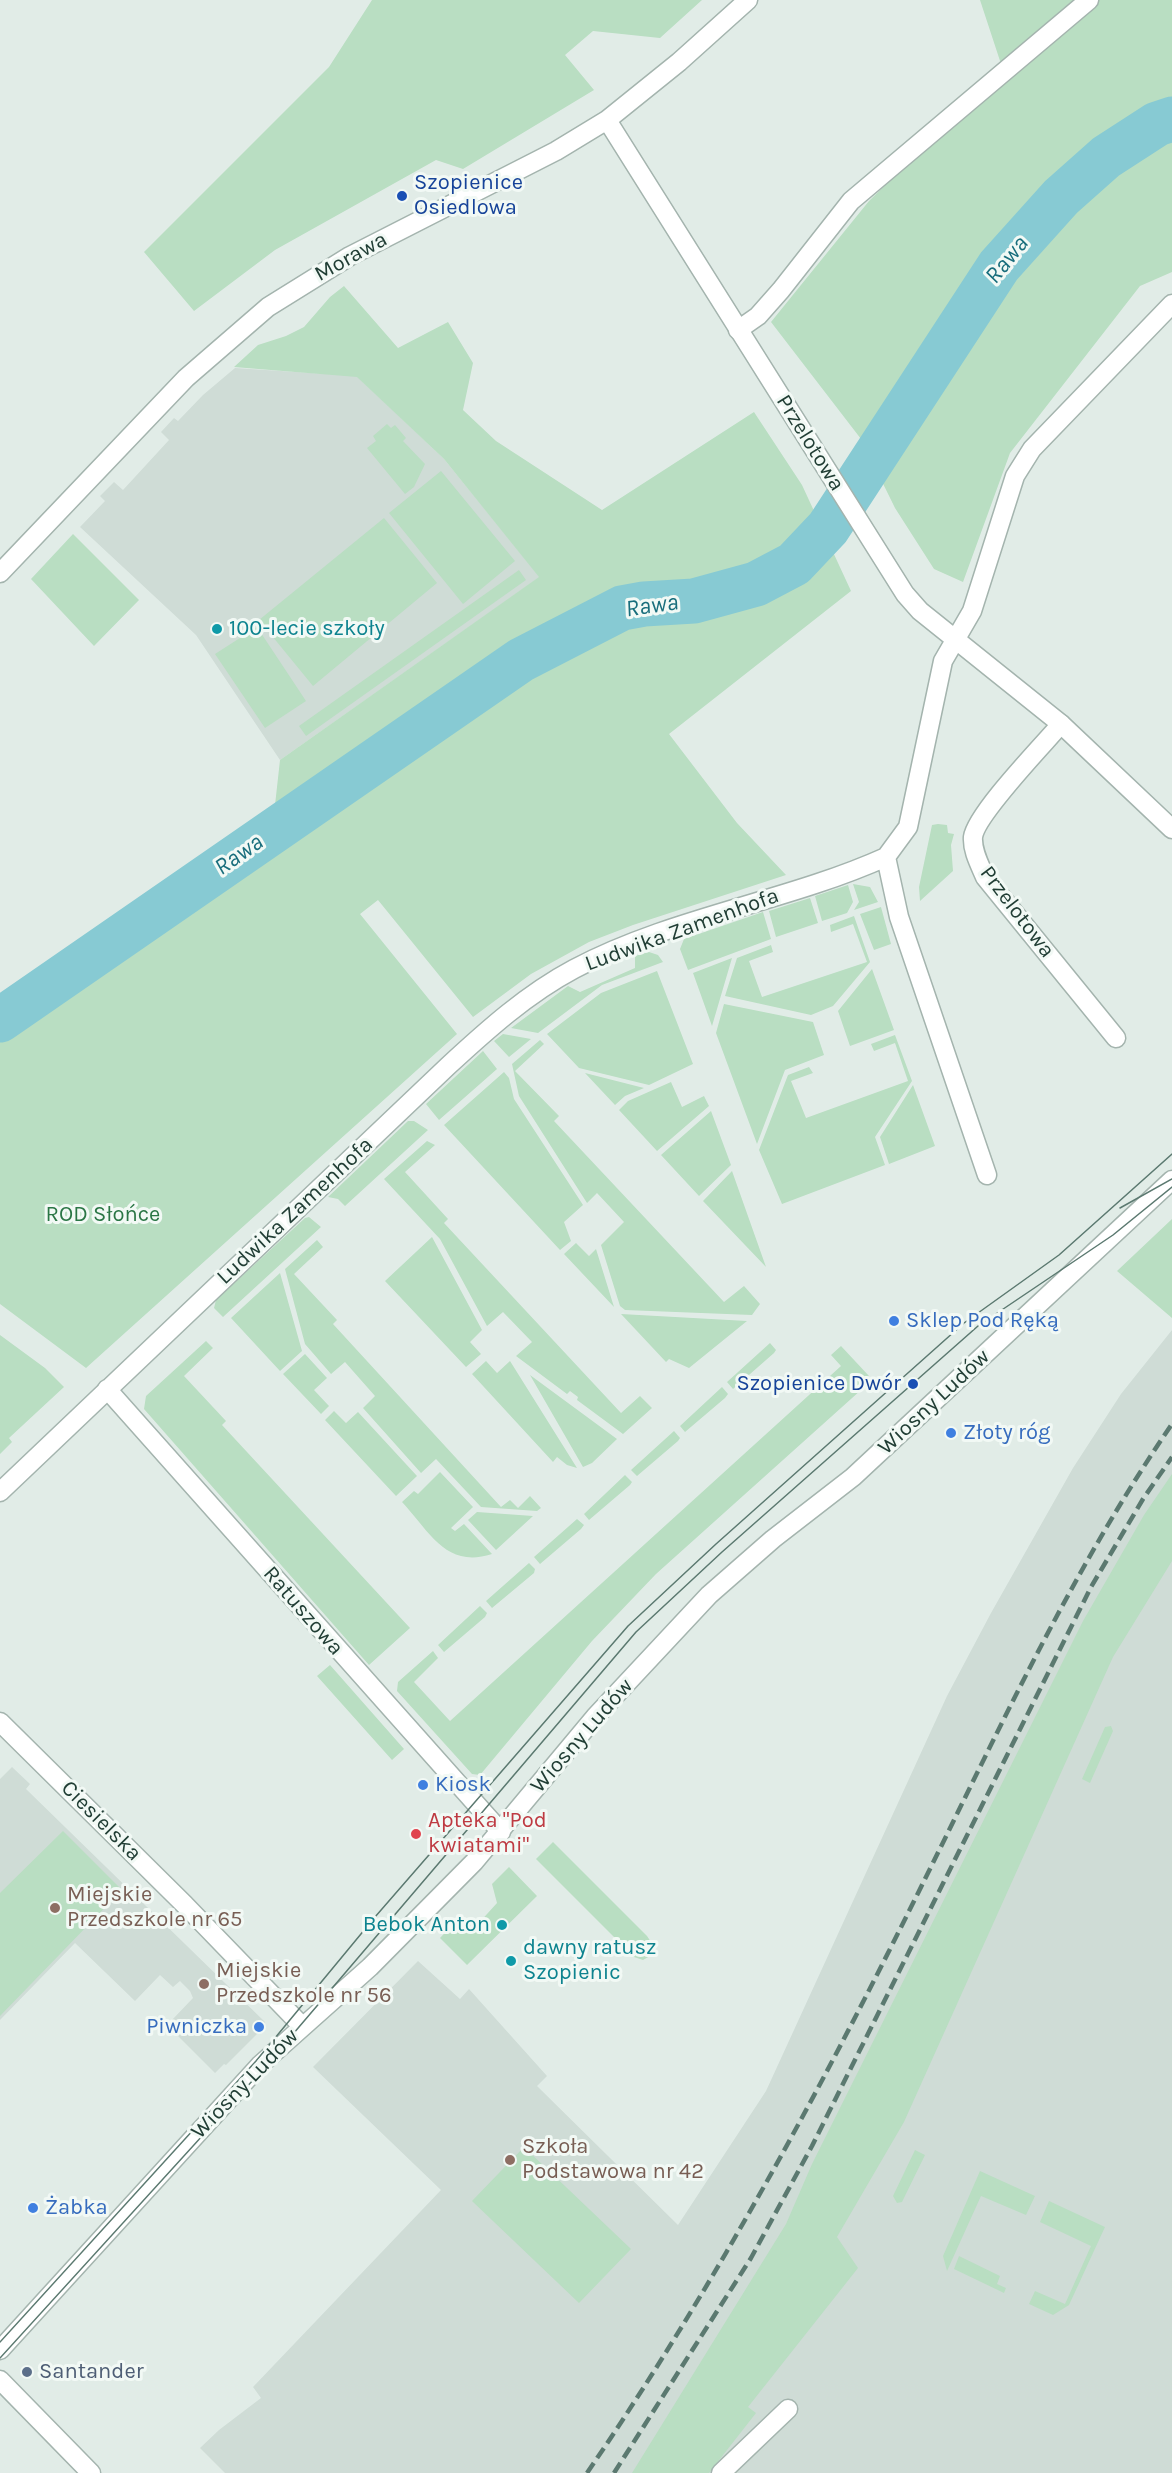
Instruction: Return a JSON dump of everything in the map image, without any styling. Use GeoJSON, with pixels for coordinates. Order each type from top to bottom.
{"type":"FeatureCollection","features":[{"type":"Feature","properties":{"kind":"street","name":"Morawa"},"geometry":{"type":"LineString","coordinates":[[0,573],[186,378],[268,307],[350,256],[556,151],[607,120],[671,69],[748,0]]}},
{"type":"Feature","properties":{"kind":"street"},"geometry":{"type":"LineString","coordinates":[[738,330],[758,316],[781,290],[851,201],[1089,0]]}},
{"type":"Feature","properties":{"kind":"street","name":"Przelotowa"},"geometry":{"type":"LineString","coordinates":[[607,120],[910,601],[1060,724],[1172,830]]}},
{"type":"Feature","properties":{"kind":"street"},"geometry":{"type":"LineString","coordinates":[[987,1175],[899,917],[886,857],[908,827],[942,661],[972,611],[1015,476],[1032,449],[1172,304]]}},
{"type":"Feature","properties":{"kind":"street","name":"Przelotowa"},"geometry":{"type":"LineString","coordinates":[[1060,724],[984,817],[973,837],[975,856],[985,877],[1116,1038]]}},
{"type":"Feature","properties":{"kind":"street","name":"Ludwika Zamenhofa"},"geometry":{"type":"LineString","coordinates":[[0,1492],[471,1044],[535,993],[575,969],[631,944],[886,857]]}},
{"type":"Feature","properties":{"kind":"street","name":"Wiosny Ludów"},"geometry":{"type":"LineString","coordinates":[[0,2350],[260,2065],[390,1949],[501,1832],[595,1717],[709,1595],[754,1554],[876,1456],[1172,1180]]}},
{"type":"Feature","properties":{"kind":"street","name":"Ratuszowa"},"geometry":{"type":"LineString","coordinates":[[107,1389],[501,1832]]}},
{"type":"Feature","properties":{"kind":"street","name":"Ciesielska"},"geometry":{"type":"LineString","coordinates":[[0,1722],[185,1905],[302,2026]]}},
{"type":"Feature","properties":{"kind":"street"},"geometry":{"type":"LineString","coordinates":[[0,2380],[92,2473]]}},
{"type":"Feature","properties":{"kind":"street"},"geometry":{"type":"LineString","coordinates":[[721,2473],[788,2409]]}},
{"type":"Feature","properties":{"kind":"shaded area"},"geometry":{"type":"Polygon","coordinates":[[[235,368],[357,376],[444,459],[540,577],[280,760],[196,635],[80,527],[105,501],[100,496],[114,482],[123,490],[169,440],[161,432],[174,418],[178,421],[203,395],[235,368]]]}},
{"type":"Feature","properties":{"kind":"shaded area"},"geometry":{"type":"Polygon","coordinates":[[[1172,1330],[1172,2473],[225,2473],[200,2448],[219,2430],[261,2398],[253,2387],[441,2190],[313,2067],[418,1961],[460,1999],[469,1989],[547,2076],[537,2086],[678,2225],[766,2091],[947,1696],[991,1613],[1073,1468],[1121,1394],[1172,1330]]]}},
{"type":"Feature","properties":{"kind":"shaded area"},"geometry":{"type":"Polygon","coordinates":[[[12,1767],[30,1784],[26,1789],[265,2022],[263,2028],[215,2073],[173,2031],[177,2026],[171,2021],[193,1998],[190,1991],[180,1981],[173,1987],[160,1975],[135,2001],[75,1943],[0,2020],[0,1779],[12,1767]]]}},
{"type":"Feature","properties":{"kind":"green space"},"geometry":{"type":"Polygon","coordinates":[[[372,0],[702,0],[660,38],[593,31],[565,55],[594,90],[463,169],[436,160],[275,250],[194,311],[144,252],[329,67],[372,0]]]}},
{"type":"Feature","properties":{"kind":"green space"},"geometry":{"type":"Polygon","coordinates":[[[980,0],[1172,0],[1172,272],[1140,286],[1010,453],[963,582],[934,569],[895,508],[861,439],[771,322],[869,201],[1003,70],[980,0]]]}},
{"type":"Feature","properties":{"kind":"green space","name":"ROD Słońce"},"geometry":{"type":"Polygon","coordinates":[[[344,286],[398,348],[448,322],[473,363],[463,410],[496,441],[602,510],[754,412],[802,485],[851,591],[669,734],[737,823],[786,875],[633,925],[589,942],[531,974],[473,1017],[378,900],[360,914],[457,1034],[86,1368],[0,1304],[0,1001],[275,805],[280,760],[539,577],[444,459],[357,377],[234,367],[258,345],[286,336],[304,327],[330,297],[344,286]]]}},
{"type":"Feature","properties":{"kind":"green space"},"geometry":{"type":"Polygon","coordinates":[[[387,424],[391,428],[395,425],[406,438],[403,441],[425,464],[414,487],[405,494],[367,448],[376,441],[373,436],[387,424]]]}},
{"type":"Feature","properties":{"kind":"green space"},"geometry":{"type":"Polygon","coordinates":[[[441,471],[515,561],[463,604],[389,513],[441,471]]]}},
{"type":"Feature","properties":{"kind":"green space"},"geometry":{"type":"Polygon","coordinates":[[[384,518],[437,583],[313,686],[259,620],[384,518]]]}},
{"type":"Feature","properties":{"kind":"green space"},"geometry":{"type":"Polygon","coordinates":[[[73,534],[139,600],[94,646],[31,579],[73,534]]]}},
{"type":"Feature","properties":{"kind":"green space"},"geometry":{"type":"Polygon","coordinates":[[[519,570],[526,580],[306,736],[299,726],[519,570]]]}},
{"type":"Feature","properties":{"kind":"green space"},"geometry":{"type":"Polygon","coordinates":[[[257,627],[306,701],[265,728],[215,654],[257,627]]]}},
{"type":"Feature","properties":{"kind":"green space"},"geometry":{"type":"Polygon","coordinates":[[[932,825],[947,825],[948,833],[954,834],[951,845],[953,871],[920,901],[919,887],[932,825]]]}},
{"type":"Feature","properties":{"kind":"green space"},"geometry":{"type":"Polygon","coordinates":[[[853,884],[870,887],[878,902],[854,910],[859,902],[853,884]]]}},
{"type":"Feature","properties":{"kind":"green space"},"geometry":{"type":"Polygon","coordinates":[[[848,885],[853,902],[847,913],[822,921],[815,896],[848,885]]]}},
{"type":"Feature","properties":{"kind":"green space"},"geometry":{"type":"Polygon","coordinates":[[[810,898],[818,923],[776,937],[769,911],[810,898]]]}},
{"type":"Feature","properties":{"kind":"green space"},"geometry":{"type":"Polygon","coordinates":[[[881,907],[891,944],[874,950],[860,914],[881,907]]]}},
{"type":"Feature","properties":{"kind":"green space"},"geometry":{"type":"Polygon","coordinates":[[[763,912],[771,939],[688,970],[680,949],[684,939],[763,912]]]}},
{"type":"Feature","properties":{"kind":"green space"},"geometry":{"type":"Polygon","coordinates":[[[854,916],[870,962],[833,1006],[811,1015],[725,996],[737,958],[771,945],[773,952],[749,961],[762,997],[867,962],[853,924],[831,932],[830,925],[854,916]]]}},
{"type":"Feature","properties":{"kind":"green space"},"geometry":{"type":"Polygon","coordinates":[[[649,952],[658,955],[663,962],[602,985],[538,1033],[511,1028],[568,986],[580,992],[635,968],[635,956],[649,952]]]}},
{"type":"Feature","properties":{"kind":"green space"},"geometry":{"type":"Polygon","coordinates":[[[732,958],[712,1026],[693,973],[732,958]]]}},
{"type":"Feature","properties":{"kind":"green space"},"geometry":{"type":"Polygon","coordinates":[[[872,969],[894,1030],[850,1046],[838,1011],[872,969]]]}},
{"type":"Feature","properties":{"kind":"green space"},"geometry":{"type":"Polygon","coordinates":[[[657,971],[693,1064],[649,1085],[579,1068],[547,1034],[601,993],[657,971]]]}},
{"type":"Feature","properties":{"kind":"green space"},"geometry":{"type":"Polygon","coordinates":[[[724,1004],[813,1022],[824,1055],[785,1070],[757,1144],[716,1033],[724,1004]]]}},
{"type":"Feature","properties":{"kind":"green space"},"geometry":{"type":"Polygon","coordinates":[[[503,1034],[531,1039],[509,1057],[494,1041],[503,1034]]]}},
{"type":"Feature","properties":{"kind":"green space"},"geometry":{"type":"Polygon","coordinates":[[[895,1035],[912,1081],[875,1137],[885,1165],[782,1204],[759,1150],[788,1075],[809,1067],[813,1073],[791,1081],[806,1118],[908,1081],[895,1043],[874,1051],[871,1044],[895,1035]]]}},
{"type":"Feature","properties":{"kind":"green space"},"geometry":{"type":"Polygon","coordinates":[[[540,1040],[544,1044],[515,1071],[559,1116],[554,1121],[724,1302],[744,1286],[760,1304],[752,1315],[625,1310],[620,1306],[601,1245],[624,1222],[597,1193],[587,1203],[519,1096],[512,1064],[540,1040]]]}},
{"type":"Feature","properties":{"kind":"green space"},"geometry":{"type":"Polygon","coordinates":[[[483,1051],[497,1069],[439,1120],[426,1104],[483,1051]]]}},
{"type":"Feature","properties":{"kind":"green space"},"geometry":{"type":"Polygon","coordinates":[[[504,1072],[509,1078],[514,1099],[583,1205],[564,1222],[571,1241],[560,1250],[444,1125],[504,1072]]]}},
{"type":"Feature","properties":{"kind":"green space"},"geometry":{"type":"Polygon","coordinates":[[[585,1073],[644,1088],[625,1096],[615,1105],[585,1073]]]}},
{"type":"Feature","properties":{"kind":"green space"},"geometry":{"type":"Polygon","coordinates":[[[671,1082],[682,1107],[704,1096],[709,1106],[657,1151],[619,1110],[628,1101],[671,1082]]]}},
{"type":"Feature","properties":{"kind":"green space"},"geometry":{"type":"Polygon","coordinates":[[[913,1085],[935,1146],[889,1164],[880,1137],[913,1085]]]}},
{"type":"Feature","properties":{"kind":"green space"},"geometry":{"type":"Polygon","coordinates":[[[711,1111],[731,1165],[699,1196],[661,1155],[711,1111]]]}},
{"type":"Feature","properties":{"kind":"green space"},"geometry":{"type":"Polygon","coordinates":[[[408,1121],[414,1121],[428,1130],[345,1206],[338,1199],[328,1197],[408,1121]]]}},
{"type":"Feature","properties":{"kind":"green space"},"geometry":{"type":"Polygon","coordinates":[[[427,1141],[435,1145],[405,1172],[448,1219],[444,1223],[621,1413],[640,1396],[652,1408],[623,1434],[577,1400],[578,1397],[570,1391],[567,1394],[516,1356],[532,1342],[503,1312],[487,1326],[440,1239],[384,1179],[427,1141]]]}},
{"type":"Feature","properties":{"kind":"green space"},"geometry":{"type":"Polygon","coordinates":[[[732,1171],[766,1267],[703,1201],[732,1171]]]}},
{"type":"Feature","properties":{"kind":"green space"},"geometry":{"type":"Polygon","coordinates":[[[309,1217],[321,1227],[223,1317],[214,1308],[216,1300],[305,1218],[309,1217]]]}},
{"type":"Feature","properties":{"kind":"green space"},"geometry":{"type":"Polygon","coordinates":[[[1172,1219],[1172,1318],[1117,1271],[1172,1219]]]}},
{"type":"Feature","properties":{"kind":"green space"},"geometry":{"type":"Polygon","coordinates":[[[432,1237],[482,1330],[470,1342],[481,1354],[466,1367],[385,1281],[432,1237]]]}},
{"type":"Feature","properties":{"kind":"green space"},"geometry":{"type":"Polygon","coordinates":[[[317,1240],[323,1247],[294,1274],[337,1320],[333,1324],[501,1507],[510,1500],[518,1508],[530,1496],[541,1508],[537,1511],[481,1507],[436,1459],[421,1473],[363,1408],[375,1396],[345,1362],[331,1374],[305,1344],[285,1269],[317,1240]]]}},
{"type":"Feature","properties":{"kind":"green space"},"geometry":{"type":"Polygon","coordinates":[[[576,1243],[589,1256],[596,1249],[614,1307],[564,1254],[576,1243]]]}},
{"type":"Feature","properties":{"kind":"green space"},"geometry":{"type":"Polygon","coordinates":[[[280,1273],[302,1351],[280,1371],[231,1318],[280,1273]]]}},
{"type":"Feature","properties":{"kind":"green space"},"geometry":{"type":"Polygon","coordinates":[[[621,1314],[747,1321],[689,1368],[669,1359],[666,1362],[621,1314]]]}},
{"type":"Feature","properties":{"kind":"green space"},"geometry":{"type":"Polygon","coordinates":[[[0,1335],[45,1368],[64,1387],[9,1438],[12,1442],[0,1454],[0,1335]]]}},
{"type":"Feature","properties":{"kind":"green space"},"geometry":{"type":"Polygon","coordinates":[[[206,1341],[213,1348],[184,1376],[226,1421],[222,1425],[410,1628],[369,1665],[144,1409],[146,1396],[206,1341]]]}},
{"type":"Feature","properties":{"kind":"green space"},"geometry":{"type":"Polygon","coordinates":[[[770,1343],[776,1350],[774,1353],[733,1389],[727,1382],[770,1343]]]}},
{"type":"Feature","properties":{"kind":"green space"},"geometry":{"type":"Polygon","coordinates":[[[841,1346],[869,1376],[858,1386],[861,1390],[656,1574],[592,1641],[480,1775],[472,1774],[397,1691],[398,1682],[433,1651],[438,1658],[414,1682],[450,1721],[841,1366],[831,1355],[841,1346]]]}},
{"type":"Feature","properties":{"kind":"green space"},"geometry":{"type":"Polygon","coordinates":[[[305,1354],[327,1378],[314,1390],[329,1406],[321,1414],[283,1374],[305,1354]]]}},
{"type":"Feature","properties":{"kind":"green space"},"geometry":{"type":"Polygon","coordinates":[[[486,1361],[497,1373],[510,1361],[577,1468],[567,1465],[557,1457],[553,1462],[472,1374],[486,1361]]]}},
{"type":"Feature","properties":{"kind":"green space"},"geometry":{"type":"Polygon","coordinates":[[[530,1375],[617,1439],[592,1463],[583,1467],[530,1375]]]}},
{"type":"Feature","properties":{"kind":"green space"},"geometry":{"type":"Polygon","coordinates":[[[722,1387],[728,1394],[725,1398],[685,1432],[680,1426],[722,1387]]]}},
{"type":"Feature","properties":{"kind":"green space"},"geometry":{"type":"Polygon","coordinates":[[[334,1411],[346,1423],[358,1412],[417,1476],[396,1496],[325,1420],[334,1411]]]}},
{"type":"Feature","properties":{"kind":"green space"},"geometry":{"type":"Polygon","coordinates":[[[674,1431],[680,1438],[678,1441],[637,1476],[631,1470],[674,1431]]]}},
{"type":"Feature","properties":{"kind":"green space"},"geometry":{"type":"Polygon","coordinates":[[[440,1472],[473,1507],[451,1528],[455,1531],[464,1524],[492,1554],[476,1557],[451,1552],[431,1536],[402,1502],[414,1491],[418,1494],[440,1472]]]}},
{"type":"Feature","properties":{"kind":"green space"},"geometry":{"type":"Polygon","coordinates":[[[1172,1474],[1172,1561],[1113,1657],[904,2122],[837,2237],[858,2268],[748,2407],[756,2413],[709,2473],[632,2473],[786,2224],[812,2164],[1083,1621],[1144,1515],[1172,1474]]]}},
{"type":"Feature","properties":{"kind":"green space"},"geometry":{"type":"Polygon","coordinates":[[[625,1475],[632,1482],[630,1485],[589,1520],[584,1514],[625,1475]]]}},
{"type":"Feature","properties":{"kind":"green space"},"geometry":{"type":"Polygon","coordinates":[[[477,1512],[533,1516],[496,1550],[468,1520],[477,1512]]]}},
{"type":"Feature","properties":{"kind":"green space"},"geometry":{"type":"Polygon","coordinates":[[[577,1519],[584,1525],[581,1529],[540,1564],[534,1557],[577,1519]]]}},
{"type":"Feature","properties":{"kind":"green space"},"geometry":{"type":"Polygon","coordinates":[[[529,1563],[535,1569],[534,1573],[492,1608],[486,1601],[529,1563]]]}},
{"type":"Feature","properties":{"kind":"green space"},"geometry":{"type":"Polygon","coordinates":[[[480,1606],[487,1613],[485,1617],[444,1652],[438,1645],[480,1606]]]}},
{"type":"Feature","properties":{"kind":"green space"},"geometry":{"type":"Polygon","coordinates":[[[330,1665],[404,1749],[392,1760],[317,1676],[330,1665]]]}},
{"type":"Feature","properties":{"kind":"green space"},"geometry":{"type":"Polygon","coordinates":[[[1111,1726],[1113,1731],[1090,1783],[1082,1779],[1105,1727],[1111,1726]]]}},
{"type":"Feature","properties":{"kind":"green space","name":"Miejskie Przedszkole nr 65"},"geometry":{"type":"Polygon","coordinates":[[[63,1831],[122,1890],[0,2016],[0,1893],[63,1831]]]}},
{"type":"Feature","properties":{"kind":"green space"},"geometry":{"type":"Polygon","coordinates":[[[553,1842],[647,1936],[653,1945],[650,1956],[643,1960],[634,1957],[536,1859],[553,1842]]]}},
{"type":"Feature","properties":{"kind":"green space"},"geometry":{"type":"Polygon","coordinates":[[[509,1867],[537,1896],[467,1965],[440,1938],[455,1922],[477,1925],[497,1903],[492,1884],[509,1867]]]}},
{"type":"Feature","properties":{"kind":"green space"},"geometry":{"type":"Polygon","coordinates":[[[524,2147],[631,2249],[579,2303],[472,2201],[524,2147]]]}},
{"type":"Feature","properties":{"kind":"green space"},"geometry":{"type":"Polygon","coordinates":[[[915,2150],[925,2155],[902,2202],[897,2203],[893,2196],[915,2150]]]}},
{"type":"Feature","properties":{"kind":"green space"},"geometry":{"type":"Polygon","coordinates":[[[980,2171],[1035,2196],[1026,2215],[981,2196],[947,2271],[943,2256],[980,2171]]]}},
{"type":"Feature","properties":{"kind":"green space"},"geometry":{"type":"Polygon","coordinates":[[[1049,2201],[1105,2227],[1069,2305],[1053,2315],[1029,2304],[1035,2291],[1065,2304],[1091,2246],[1040,2222],[1049,2201]]]}},
{"type":"Feature","properties":{"kind":"green space"},"geometry":{"type":"Polygon","coordinates":[[[959,2256],[1000,2276],[997,2284],[1006,2288],[1004,2293],[954,2269],[959,2256]]]}},
{"type":"Feature","properties":{"kind":"waterway","name":"Rawa"},"geometry":{"type":"LineString","coordinates":[[0,1020],[521,660],[622,608],[644,604],[694,601],[756,584],[794,564],[828,528],[999,266],[1061,197],[1106,157],[1157,124],[1172,119]]}},
{"type":"Feature","properties":{"kind":"tram line"},"geometry":{"type":"LineString","coordinates":[[0,2342],[256,2061],[375,1917],[628,1626],[716,1544],[964,1323],[1059,1255],[1172,1154]]}},
{"type":"Feature","properties":{"kind":"tram line"},"geometry":{"type":"LineString","coordinates":[[1120,1208],[1172,1179]]}},
{"type":"Feature","properties":{"kind":"tram line"},"geometry":{"type":"LineString","coordinates":[[0,2358],[264,2068],[636,1632],[722,1552],[978,1326],[1113,1235],[1172,1187]]}},
{"type":"Feature","properties":{"kind":"railway"},"geometry":{"type":"LineString","coordinates":[[587,2473],[679,2331],[765,2185],[884,1961],[1039,1650],[1102,1536],[1172,1424]]}},
{"type":"Feature","properties":{"kind":"railway"},"geometry":{"type":"LineString","coordinates":[[614,2473],[751,2258],[812,2146],[1091,1587],[1143,1499],[1172,1457]]}},
{"type":"Feature","properties":{"kind":"place","name":"Szopienice Osiedlowa"},"geometry":{"type":"Point","coordinates":[402,196]}},
{"type":"Feature","properties":{"kind":"place","name":"100-lecie szkoły"},"geometry":{"type":"Point","coordinates":[217,629]}},
{"type":"Feature","properties":{"kind":"place","name":"Sklep Pod Ręką"},"geometry":{"type":"Point","coordinates":[894,1321]}},
{"type":"Feature","properties":{"kind":"place","name":"Szopienice Dwór"},"geometry":{"type":"Point","coordinates":[913,1384]}},
{"type":"Feature","properties":{"kind":"place","name":"Złoty róg"},"geometry":{"type":"Point","coordinates":[951,1433]}},
{"type":"Feature","properties":{"kind":"place","name":"Kiosk"},"geometry":{"type":"Point","coordinates":[423,1785]}},
{"type":"Feature","properties":{"kind":"place","name":"Apteka \"Pod kwiatami\""},"geometry":{"type":"Point","coordinates":[416,1834]}},
{"type":"Feature","properties":{"kind":"place","name":"Miejskie Przedszkole nr 65"},"geometry":{"type":"Point","coordinates":[55,1908]}},
{"type":"Feature","properties":{"kind":"place","name":"Bebok Anton"},"geometry":{"type":"Point","coordinates":[502,1925]}},
{"type":"Feature","properties":{"kind":"place","name":"dawny ratusz Szopienic"},"geometry":{"type":"Point","coordinates":[511,1961]}},
{"type":"Feature","properties":{"kind":"place","name":"Miejskie Przedszkole nr 56"},"geometry":{"type":"Point","coordinates":[204,1984]}},
{"type":"Feature","properties":{"kind":"place","name":"Piwniczka"},"geometry":{"type":"Point","coordinates":[259,2027]}},
{"type":"Feature","properties":{"kind":"place","name":"Szkoła Podstawowa nr 42"},"geometry":{"type":"Point","coordinates":[510,2160]}},
{"type":"Feature","properties":{"kind":"place","name":"Żabka"},"geometry":{"type":"Point","coordinates":[33,2208]}},
{"type":"Feature","properties":{"kind":"place","name":"Santander"},"geometry":{"type":"Point","coordinates":[27,2372]}}]}
